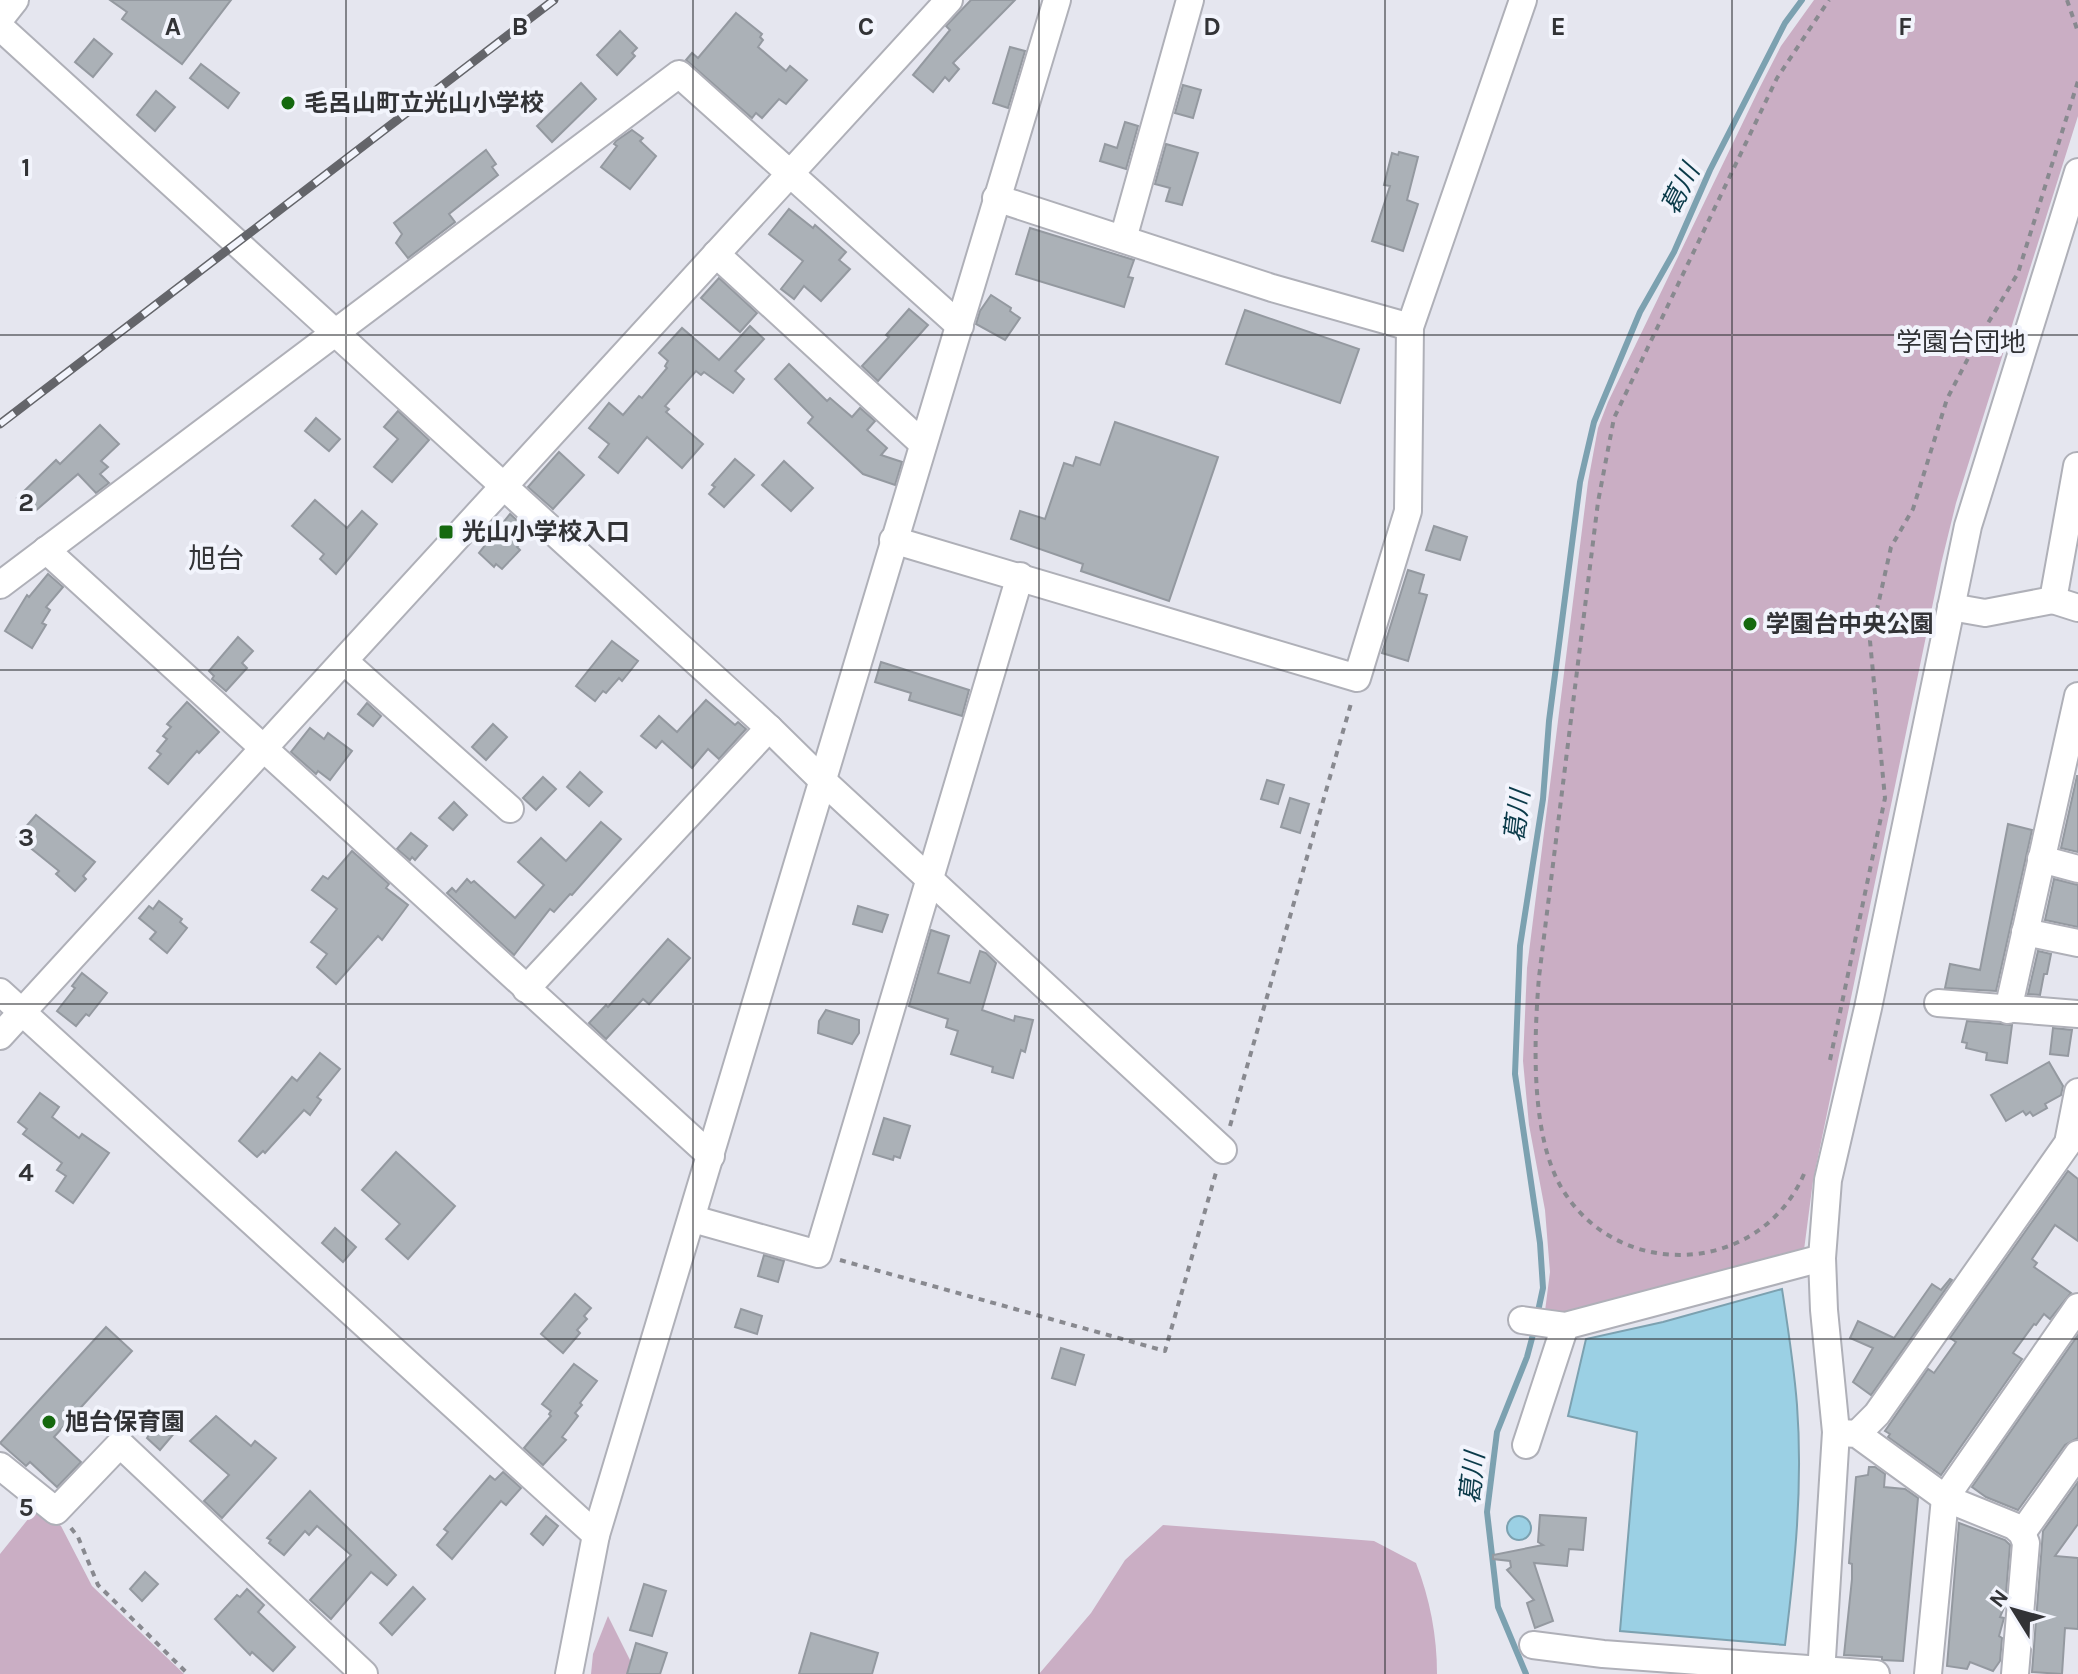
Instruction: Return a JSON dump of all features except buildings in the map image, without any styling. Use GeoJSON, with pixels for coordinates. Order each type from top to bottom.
{"type":"FeatureCollection","features":[{"type":"Feature","properties":{"kind":"street"},"geometry":{"type":"LineString","coordinates":[[0,19],[15,0]]}},
{"type":"Feature","properties":{"kind":"street"},"geometry":{"type":"LineString","coordinates":[[0,1036],[949,0]]}},
{"type":"Feature","properties":{"kind":"street"},"geometry":{"type":"LineString","coordinates":[[569,1674],[596,1535],[1057,0]]}},
{"type":"Feature","properties":{"kind":"street"},"geometry":{"type":"LineString","coordinates":[[1123,239],[1190,0]]}},
{"type":"Feature","properties":{"kind":"street"},"geometry":{"type":"LineString","coordinates":[[893,540],[1357,678],[1408,511],[1410,327],[1523,0]]}},
{"type":"Feature","properties":{"kind":"street"},"geometry":{"type":"LineString","coordinates":[[0,27],[769,728],[1223,1150]]}},
{"type":"Feature","properties":{"kind":"street"},"geometry":{"type":"LineString","coordinates":[[0,585],[679,74],[960,326]]}},
{"type":"Feature","properties":{"kind":"street"},"geometry":{"type":"LineString","coordinates":[[1821,1672],[1847,1433],[1824,1310],[1822,1258],[1828,1180],[1868,1008],[1968,526],[2078,172]]}},
{"type":"Feature","properties":{"kind":"street"},"geometry":{"type":"LineString","coordinates":[[996,198],[1272,288],[1410,327]]}},
{"type":"Feature","properties":{"kind":"street"},"geometry":{"type":"LineString","coordinates":[[716,254],[923,444]]}},
{"type":"Feature","properties":{"kind":"street"},"geometry":{"type":"LineString","coordinates":[[1951,607],[1985,613],[2065,604],[2078,466]]}},
{"type":"Feature","properties":{"kind":"street"},"geometry":{"type":"LineString","coordinates":[[46,550],[711,1156]]}},
{"type":"Feature","properties":{"kind":"street"},"geometry":{"type":"LineString","coordinates":[[693,1219],[818,1254],[1020,576]]}},
{"type":"Feature","properties":{"kind":"street"},"geometry":{"type":"LineString","coordinates":[[344,661],[510,809]]}},
{"type":"Feature","properties":{"kind":"street"},"geometry":{"type":"LineString","coordinates":[[2008,1010],[2041,859],[2068,794],[2076,713]]}},
{"type":"Feature","properties":{"kind":"street"},"geometry":{"type":"LineString","coordinates":[[526,989],[769,728]]}},
{"type":"Feature","properties":{"kind":"street"},"geometry":{"type":"LineString","coordinates":[[2041,859],[2078,869]]}},
{"type":"Feature","properties":{"kind":"street"},"geometry":{"type":"LineString","coordinates":[[2025,932],[2078,943]]}},
{"type":"Feature","properties":{"kind":"street"},"geometry":{"type":"LineString","coordinates":[[0,992],[596,1535]]}},
{"type":"Feature","properties":{"kind":"street"},"geometry":{"type":"LineString","coordinates":[[1938,1003],[2078,1014]]}},
{"type":"Feature","properties":{"kind":"street"},"geometry":{"type":"LineString","coordinates":[[1847,1433],[1877,1414],[2073,1148],[2078,1092]]}},
{"type":"Feature","properties":{"kind":"street"},"geometry":{"type":"LineString","coordinates":[[1522,1320],[1565,1326],[1822,1258]]}},
{"type":"Feature","properties":{"kind":"street"},"geometry":{"type":"LineString","coordinates":[[1928,1674],[1945,1498],[2078,1307]]}},
{"type":"Feature","properties":{"kind":"street"},"geometry":{"type":"LineString","coordinates":[[1526,1445],[1565,1326]]}},
{"type":"Feature","properties":{"kind":"street"},"geometry":{"type":"LineString","coordinates":[[1847,1433],[1945,1498],[2014,1526],[2022,1533],[2026,1543],[2015,1674]]}},
{"type":"Feature","properties":{"kind":"street"},"geometry":{"type":"LineString","coordinates":[[0,1466],[56,1511],[120,1444],[364,1674]]}},
{"type":"Feature","properties":{"kind":"street"},"geometry":{"type":"LineString","coordinates":[[2022,1533],[2078,1454]]}},
{"type":"Feature","properties":{"kind":"street"},"geometry":{"type":"LineString","coordinates":[[1533,1645],[1602,1664],[1876,1674]]}},
{"type":"Feature","properties":{"kind":"path"},"geometry":{"type":"LineString","coordinates":[[1805,1169],[1779,1211],[1732,1246],[1679,1256],[1659,1255],[1627,1246],[1601,1231],[1571,1202],[1554,1171],[1547,1151],[1537,1092],[1535,1030],[1598,502],[1614,418],[1777,78],[1829,0]]}},
{"type":"Feature","properties":{"kind":"path"},"geometry":{"type":"LineString","coordinates":[[2067,0],[2078,32]]}},
{"type":"Feature","properties":{"kind":"path"},"geometry":{"type":"LineString","coordinates":[[1828,1070],[1885,798],[1870,641],[1891,547],[1913,509],[1947,399],[2018,273],[2078,81]]}},
{"type":"Feature","properties":{"kind":"path"},"geometry":{"type":"LineString","coordinates":[[818,1254],[1165,1351],[1357,678]]}},
{"type":"Feature","properties":{"kind":"path"},"geometry":{"type":"LineString","coordinates":[[56,1511],[78,1537],[98,1585],[188,1674]]}},
{"type":"Feature","properties":{"kind":"shaded area","name":"学園台中央公園"},"geometry":{"type":"Polygon","coordinates":[[[1814,0],[2078,0],[2078,116],[1956,503],[1941,564],[1813,1181],[1804,1250],[1544,1319],[1550,1272],[1545,1210],[1529,1125],[1523,1061],[1527,968],[1588,482],[1598,428],[1760,87],[1781,46],[1814,0]]]}},
{"type":"Feature","properties":{"kind":"shaded area"},"geometry":{"type":"Polygon","coordinates":[[[37,1508],[61,1526],[92,1586],[184,1674],[0,1674],[0,1554],[37,1508]]]}},
{"type":"Feature","properties":{"kind":"shaded area"},"geometry":{"type":"Polygon","coordinates":[[[1163,1525],[1374,1541],[1416,1563],[1432,1618],[1437,1674],[1039,1674],[1091,1613],[1125,1560],[1163,1525]]]}},
{"type":"Feature","properties":{"kind":"shaded area"},"geometry":{"type":"Polygon","coordinates":[[[608,1616],[637,1674],[591,1674],[593,1654],[608,1616]]]}},
{"type":"Feature","properties":{"kind":"water"},"geometry":{"type":"Polygon","coordinates":[[[1782,1289],[1799,1435],[1795,1555],[1785,1645],[1620,1631],[1637,1432],[1568,1416],[1586,1339],[1663,1322],[1782,1289]]]}},
{"type":"Feature","properties":{"kind":"water"},"geometry":{"type":"Polygon","coordinates":[[[1519,1516],[1527,1520],[1531,1528],[1527,1536],[1519,1540],[1511,1536],[1507,1528],[1511,1520],[1519,1516]]]}},
{"type":"Feature","properties":{"kind":"waterway","name":"葛川"},"geometry":{"type":"LineString","coordinates":[[1537,1316],[1543,1288],[1540,1243],[1515,1074],[1520,946],[1543,799],[1549,721],[1580,482],[1594,422],[1640,312],[1674,252],[1710,170],[1785,23],[1802,0]]}},
{"type":"Feature","properties":{"kind":"waterway","name":"葛川"},"geometry":{"type":"LineString","coordinates":[[1526,1674],[1498,1607],[1487,1512],[1497,1432],[1527,1357],[1535,1327]]}},
{"type":"Feature","properties":{"kind":"railway"},"geometry":{"type":"LineString","coordinates":[[0,424],[554,0]]}},
{"type":"Feature","properties":{"kind":"place","name":"毛呂山町立光山小学校"},"geometry":{"type":"Point","coordinates":[288,103]}},
{"type":"Feature","properties":{"kind":"place","name":"光山小学校入口"},"geometry":{"type":"Point","coordinates":[446,532]}},
{"type":"Feature","properties":{"kind":"place","name":"学園台中央公園"},"geometry":{"type":"Point","coordinates":[1750,624]}},
{"type":"Feature","properties":{"kind":"place","name":"旭台保育園"},"geometry":{"type":"Point","coordinates":[49,1422]}},
{"type":"Feature","properties":{"kind":"district","name":"学園台団地"},"geometry":{"type":"Point","coordinates":[1961,342]}},
{"type":"Feature","properties":{"kind":"district","name":"旭台"},"geometry":{"type":"Point","coordinates":[216,558]}}]}
